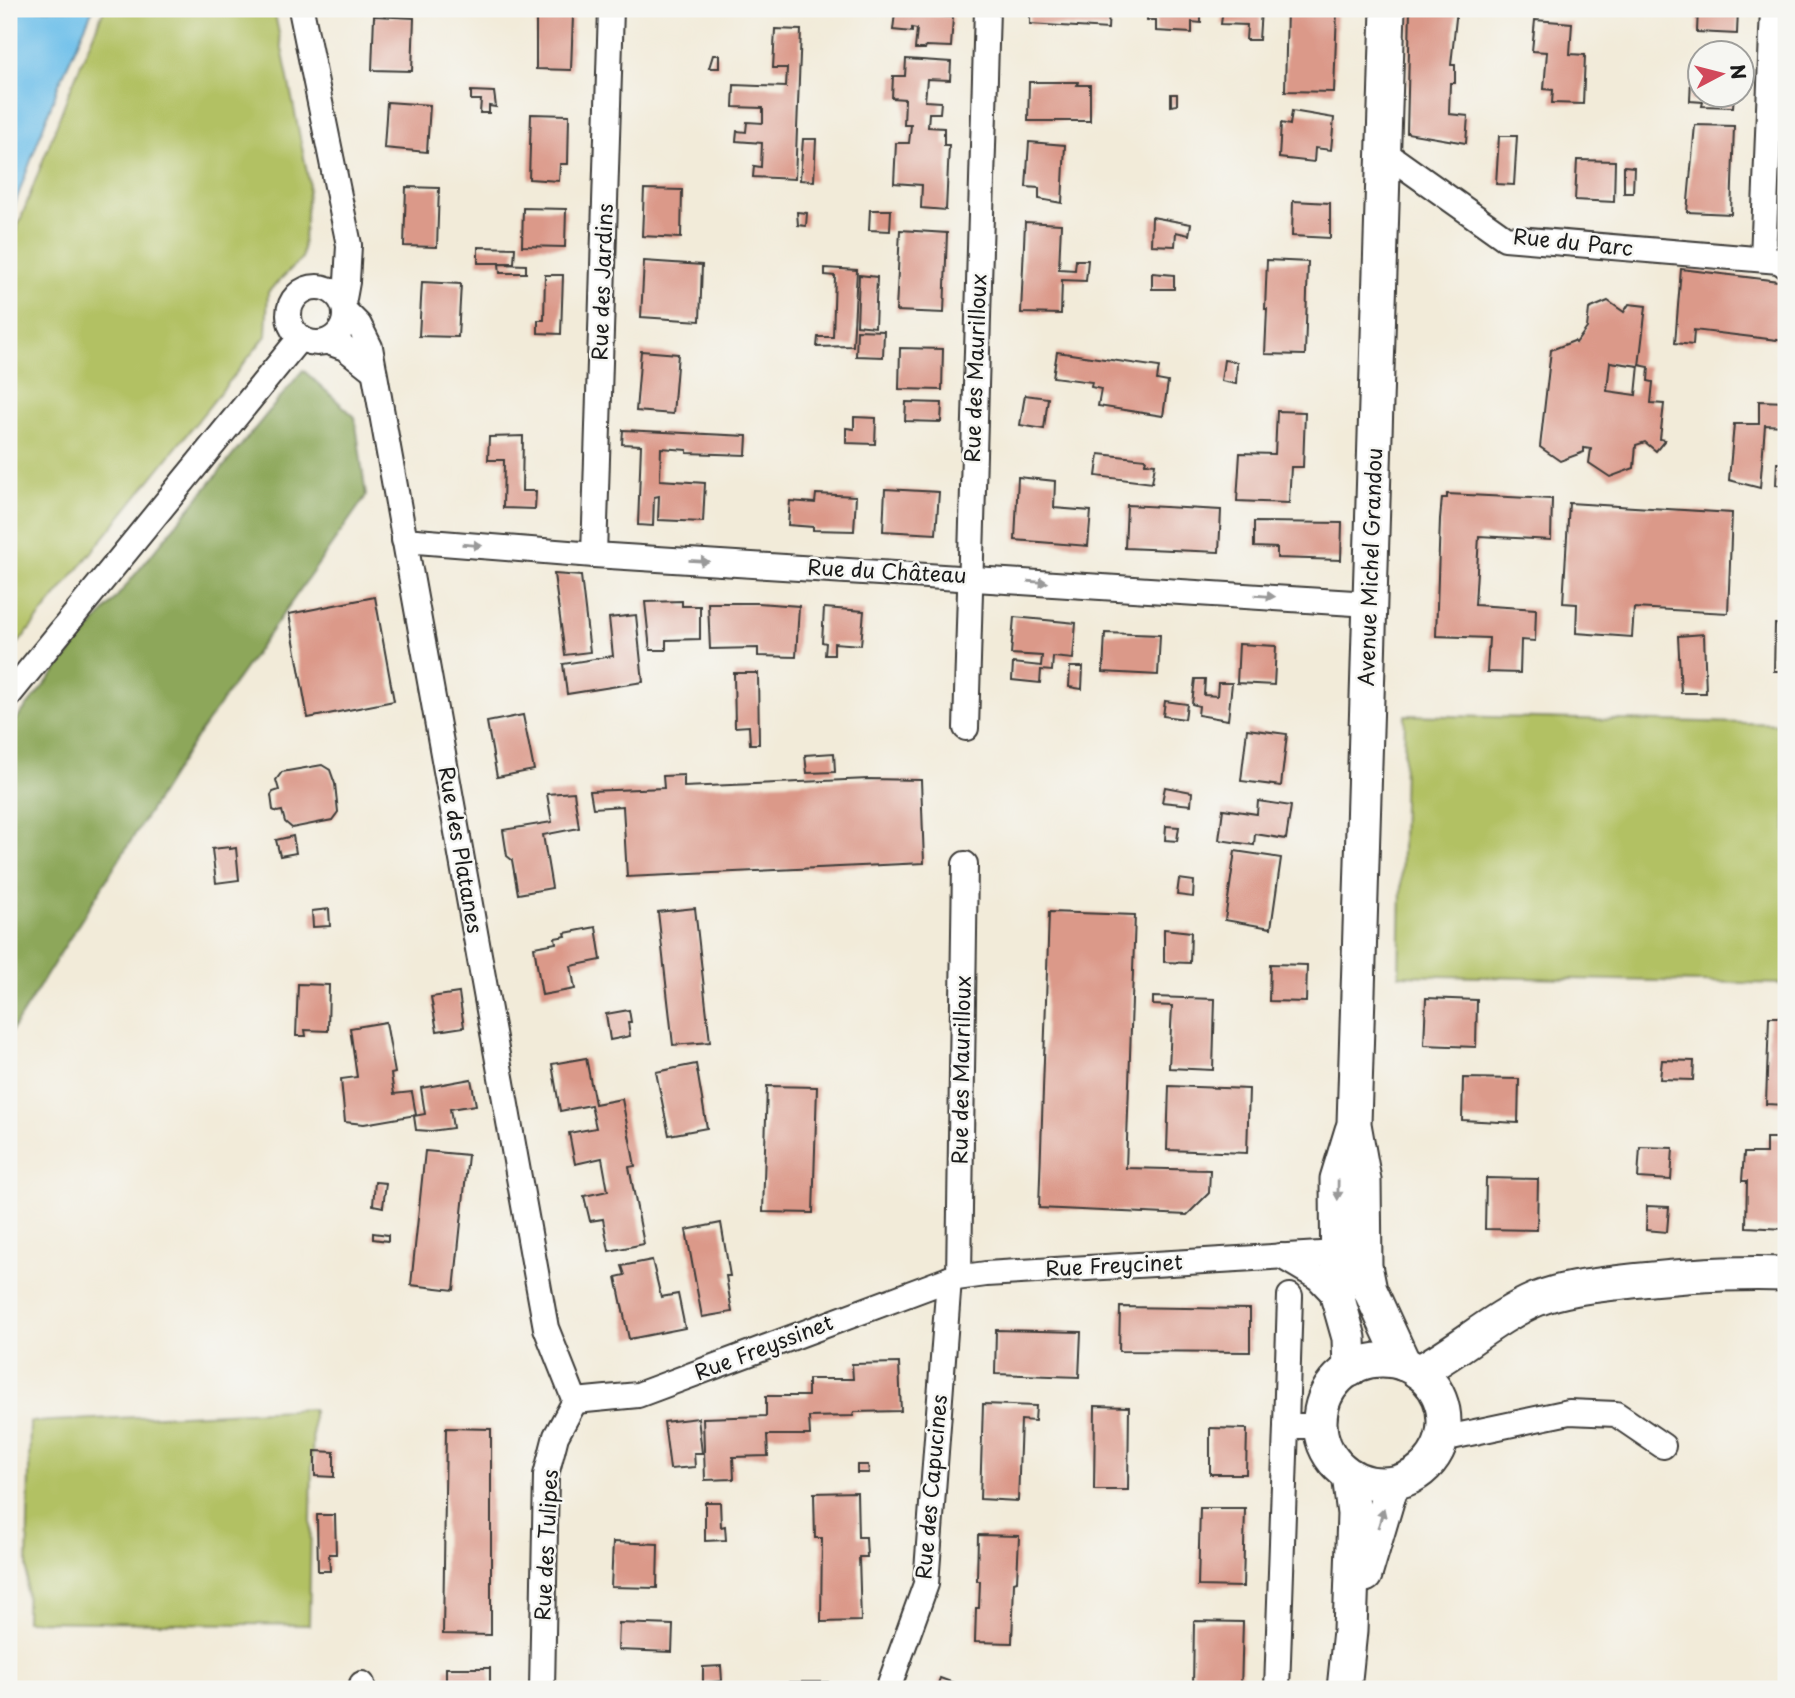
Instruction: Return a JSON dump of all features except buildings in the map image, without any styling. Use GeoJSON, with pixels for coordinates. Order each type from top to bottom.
{"type":"FeatureCollection","features":[{"type":"Feature","properties":{"kind":"main road","name":"Avenue Michel Grandou"},"geometry":{"type":"LineString","coordinates":[[1388,9],[1354,1125],[1364,1180],[1365,1266],[1370,1290],[1411,1368]]}},
{"type":"Feature","properties":{"kind":"main road","name":"Avenue Michel Grandou"},"geometry":{"type":"LineString","coordinates":[[1350,1370],[1349,1338],[1338,1299],[1337,1179],[1354,1125]]}},
{"type":"Feature","properties":{"kind":"main road"},"geometry":{"type":"LineString","coordinates":[[1411,1368],[1440,1360],[1536,1300],[1571,1289],[1668,1276],[1786,1274]]}},
{"type":"Feature","properties":{"kind":"main road"},"geometry":{"type":"LineString","coordinates":[[1441,1401],[1471,1355],[1501,1320]]}},
{"type":"Feature","properties":{"kind":"main road"},"geometry":{"type":"LineString","coordinates":[[1386,1360],[1411,1368],[1432,1385],[1441,1401],[1444,1420],[1442,1439],[1435,1455],[1424,1469],[1409,1479],[1392,1484],[1370,1483],[1349,1475],[1334,1462],[1324,1445],[1322,1409],[1327,1394],[1337,1380],[1367,1362],[1386,1360]]}},
{"type":"Feature","properties":{"kind":"main road"},"geometry":{"type":"LineString","coordinates":[[1344,1689],[1350,1631],[1354,1514],[1349,1475]]}},
{"type":"Feature","properties":{"kind":"main road"},"geometry":{"type":"LineString","coordinates":[[1350,1631],[1392,1484]]}},
{"type":"Feature","properties":{"kind":"street"},"geometry":{"type":"LineString","coordinates":[[301,9],[349,245],[342,329],[328,342]]}},
{"type":"Feature","properties":{"kind":"street","name":"Rue des Jardins"},"geometry":{"type":"LineString","coordinates":[[594,555],[611,9]]}},
{"type":"Feature","properties":{"kind":"street","name":"Rue des Maurilloux"},"geometry":{"type":"LineString","coordinates":[[965,728],[987,9]]}},
{"type":"Feature","properties":{"kind":"street"},"geometry":{"type":"LineString","coordinates":[[1773,9],[1775,262]]}},
{"type":"Feature","properties":{"kind":"street","name":"Rue du Parc"},"geometry":{"type":"LineString","coordinates":[[1384,152],[1505,238],[1775,262]]}},
{"type":"Feature","properties":{"kind":"street"},"geometry":{"type":"LineString","coordinates":[[343,214],[332,263],[317,287],[300,293],[290,307],[290,324],[300,338],[318,344],[328,342],[345,348],[374,371]]}},
{"type":"Feature","properties":{"kind":"street","name":"Rue des Platanes"},"geometry":{"type":"LineString","coordinates":[[317,287],[332,292],[366,336],[546,1328],[575,1401]]}},
{"type":"Feature","properties":{"kind":"street"},"geometry":{"type":"LineString","coordinates":[[9,695],[300,338]]}},
{"type":"Feature","properties":{"kind":"street","name":"Rue du Château"},"geometry":{"type":"LineString","coordinates":[[404,540],[594,555],[1370,604]]}},
{"type":"Feature","properties":{"kind":"street","name":"Rue des Maurilloux"},"geometry":{"type":"LineString","coordinates":[[954,1278],[965,864]]}},
{"type":"Feature","properties":{"kind":"street"},"geometry":{"type":"LineString","coordinates":[[1337,1253],[1384,1321]]}},
{"type":"Feature","properties":{"kind":"street","name":"Rue Freycinet"},"geometry":{"type":"LineString","coordinates":[[954,1278],[1337,1253]]}},
{"type":"Feature","properties":{"kind":"street"},"geometry":{"type":"LineString","coordinates":[[1280,1256],[1318,1278],[1338,1299]]}},
{"type":"Feature","properties":{"kind":"street","name":"Rue Freyssinet"},"geometry":{"type":"LineString","coordinates":[[575,1401],[638,1395],[954,1278]]}},
{"type":"Feature","properties":{"kind":"street","name":"Rue des Capucines"},"geometry":{"type":"LineString","coordinates":[[888,1689],[926,1584],[954,1278]]}},
{"type":"Feature","properties":{"kind":"street"},"geometry":{"type":"LineString","coordinates":[[1277,1689],[1290,1296]]}},
{"type":"Feature","properties":{"kind":"street","name":"Rue des Tulipes"},"geometry":{"type":"LineString","coordinates":[[541,1689],[546,1475],[556,1436],[575,1401]]}},
{"type":"Feature","properties":{"kind":"street"},"geometry":{"type":"LineString","coordinates":[[1442,1439],[1569,1412],[1616,1413],[1663,1446]]}},
{"type":"Feature","properties":{"kind":"street"},"geometry":{"type":"LineString","coordinates":[[1286,1426],[1321,1426]]}},
{"type":"Feature","properties":{"kind":"green space"},"geometry":{"type":"Polygon","coordinates":[[[104,9],[274,9],[309,182],[302,258],[268,292],[266,336],[9,655],[9,250],[69,92],[104,9]]]}},
{"type":"Feature","properties":{"kind":"green space"},"geometry":{"type":"Polygon","coordinates":[[[303,370],[355,417],[366,496],[191,745],[9,1035],[9,728],[303,370]]]}},
{"type":"Feature","properties":{"kind":"green space"},"geometry":{"type":"Polygon","coordinates":[[[1405,715],[1786,724],[1786,984],[1399,975],[1405,715]]]}},
{"type":"Feature","properties":{"kind":"green space"},"geometry":{"type":"Polygon","coordinates":[[[313,1409],[309,1625],[26,1621],[30,1422],[313,1409]]]}},
{"type":"Feature","properties":{"kind":"water"},"geometry":{"type":"Polygon","coordinates":[[[9,9],[93,9],[59,84],[9,220],[9,9]]]}}]}
